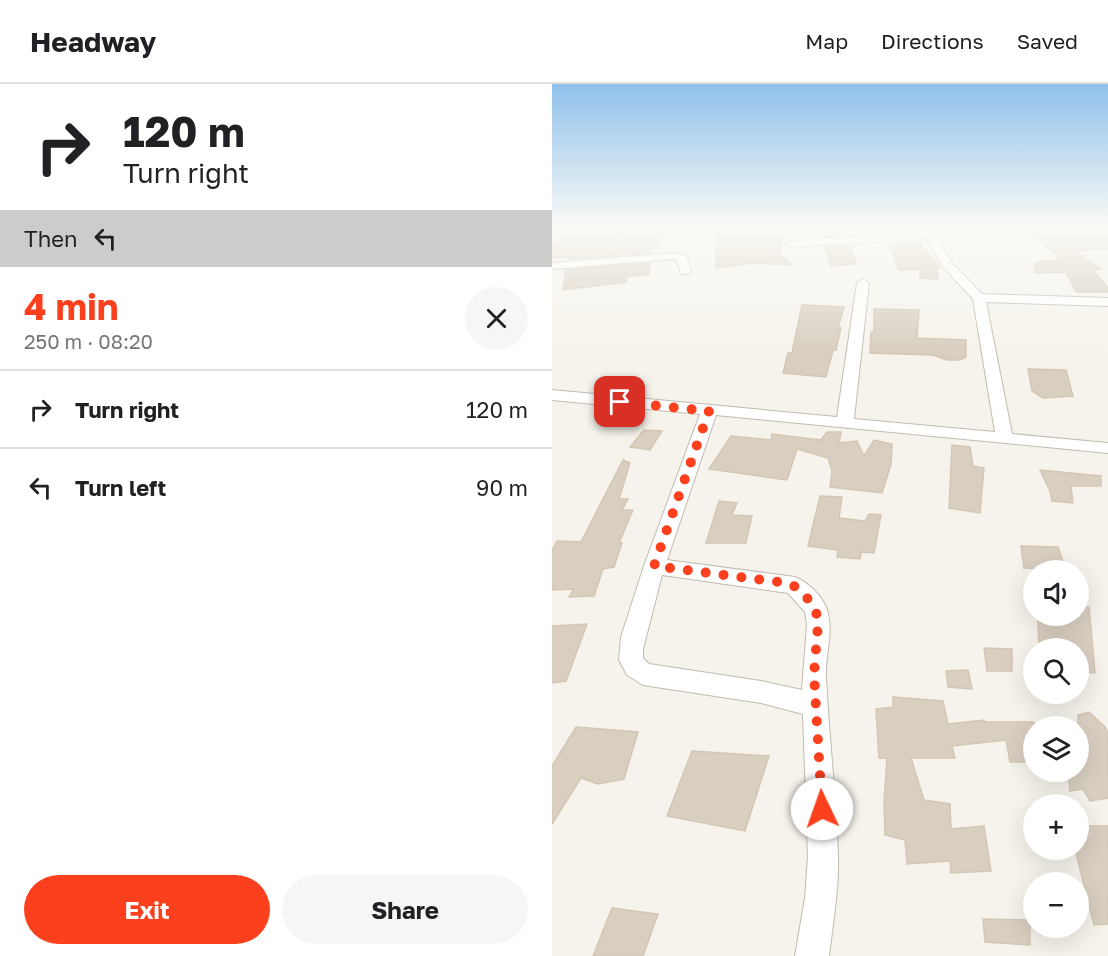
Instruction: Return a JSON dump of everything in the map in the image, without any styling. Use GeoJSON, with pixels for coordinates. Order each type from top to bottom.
{"type":"FeatureCollection","features":[{"type":"Feature","properties":{"kind":"street"},"geometry":{"type":"LineString","coordinates":[[951,270],[979,298],[1004,437]]}},
{"type":"Feature","properties":{"kind":"street"},"geometry":{"type":"LineString","coordinates":[[845,422],[863,283]]}},
{"type":"Feature","properties":{"kind":"street"},"geometry":{"type":"LineString","coordinates":[[979,298],[1108,302]]}},
{"type":"Feature","properties":{"kind":"street"},"geometry":{"type":"LineString","coordinates":[[552,395],[1108,448]]}},
{"type":"Feature","properties":{"kind":"street"},"geometry":{"type":"LineString","coordinates":[[709,411],[654,566],[630,649],[631,660],[643,674],[658,678],[761,692],[815,705]]}},
{"type":"Feature","properties":{"kind":"street"},"geometry":{"type":"LineString","coordinates":[[654,566],[787,583],[796,587],[816,611],[818,624],[814,674],[822,819],[821,898],[813,947]]}},
{"type":"Feature","properties":{"kind":"building"},"geometry":{"type":"Polygon","coordinates":[[[566,270],[649,270],[649,274],[625,277],[627,282],[563,290],[566,270]]]}},
{"type":"Feature","properties":{"kind":"building"},"geometry":{"type":"Polygon","coordinates":[[[920,270],[937,270],[938,279],[920,278],[920,270]]]}},
{"type":"Feature","properties":{"kind":"building"},"geometry":{"type":"Polygon","coordinates":[[[1035,270],[1095,270],[1093,270],[1108,288],[1108,292],[1076,292],[1066,272],[1035,273],[1035,270]]]}},
{"type":"Feature","properties":{"kind":"building"},"geometry":{"type":"Polygon","coordinates":[[[802,305],[844,307],[838,328],[841,328],[836,350],[833,350],[826,377],[783,373],[788,353],[792,353],[802,305]]]}},
{"type":"Feature","properties":{"kind":"building"},"geometry":{"type":"Polygon","coordinates":[[[874,309],[919,310],[917,338],[966,340],[966,357],[960,360],[947,360],[933,355],[870,353],[871,332],[874,332],[874,309]]]}},
{"type":"Feature","properties":{"kind":"building"},"geometry":{"type":"Polygon","coordinates":[[[1028,369],[1066,370],[1073,396],[1043,398],[1032,391],[1028,369]]]}},
{"type":"Feature","properties":{"kind":"building"},"geometry":{"type":"Polygon","coordinates":[[[644,430],[662,431],[650,450],[630,447],[644,430]]]}},
{"type":"Feature","properties":{"kind":"building"},"geometry":{"type":"Polygon","coordinates":[[[827,432],[841,432],[839,443],[857,441],[864,456],[874,440],[892,444],[891,464],[882,493],[830,487],[832,471],[828,458],[797,449],[787,480],[709,469],[731,436],[771,440],[772,434],[821,440],[827,432]]]}},
{"type":"Feature","properties":{"kind":"building"},"geometry":{"type":"Polygon","coordinates":[[[952,445],[970,447],[973,466],[984,468],[980,513],[949,508],[952,445]]]}},
{"type":"Feature","properties":{"kind":"building"},"geometry":{"type":"Polygon","coordinates":[[[623,460],[630,463],[619,499],[628,499],[622,510],[633,510],[619,543],[622,543],[614,567],[603,569],[594,596],[569,597],[574,589],[552,590],[552,551],[557,541],[581,542],[623,460]]]}},
{"type":"Feature","properties":{"kind":"building"},"geometry":{"type":"Polygon","coordinates":[[[1040,470],[1101,476],[1101,486],[1071,486],[1073,503],[1052,501],[1040,470]]]}},
{"type":"Feature","properties":{"kind":"building"},"geometry":{"type":"Polygon","coordinates":[[[820,496],[842,497],[839,518],[865,521],[869,514],[881,515],[874,553],[861,552],[860,559],[837,557],[838,550],[808,546],[820,496]]]}},
{"type":"Feature","properties":{"kind":"building"},"geometry":{"type":"Polygon","coordinates":[[[719,501],[737,503],[732,515],[752,516],[746,543],[706,543],[719,501]]]}},
{"type":"Feature","properties":{"kind":"building"},"geometry":{"type":"Polygon","coordinates":[[[1021,546],[1058,547],[1063,560],[1023,560],[1021,546]]]}},
{"type":"Feature","properties":{"kind":"building"},"geometry":{"type":"Polygon","coordinates":[[[1089,607],[1095,673],[1089,672],[1089,638],[1039,638],[1038,626],[1089,626],[1089,607]]]}},
{"type":"Feature","properties":{"kind":"building"},"geometry":{"type":"Polygon","coordinates":[[[587,624],[566,681],[552,683],[552,626],[587,624]]]}},
{"type":"Feature","properties":{"kind":"building"},"geometry":{"type":"Polygon","coordinates":[[[984,648],[1012,649],[1012,671],[987,671],[984,648]]]}},
{"type":"Feature","properties":{"kind":"building"},"geometry":{"type":"Polygon","coordinates":[[[968,670],[972,689],[948,687],[946,671],[968,670]]]}},
{"type":"Feature","properties":{"kind":"building"},"geometry":{"type":"Polygon","coordinates":[[[893,697],[943,701],[948,724],[984,720],[985,722],[1023,722],[1023,762],[1010,762],[1006,740],[952,746],[955,758],[911,758],[924,800],[950,804],[951,829],[984,826],[991,871],[951,873],[950,861],[907,864],[905,840],[885,835],[884,803],[887,758],[879,758],[876,709],[893,707],[893,697]]]}},
{"type":"Feature","properties":{"kind":"building"},"geometry":{"type":"Polygon","coordinates":[[[1089,712],[1105,727],[1108,733],[1108,798],[1090,801],[1089,794],[1086,794],[1083,789],[1070,791],[1069,782],[1089,782],[1089,716],[1078,715],[1089,712]]]}},
{"type":"Feature","properties":{"kind":"building"},"geometry":{"type":"Polygon","coordinates":[[[576,727],[638,732],[624,779],[598,784],[581,778],[552,824],[552,766],[576,727]]]}},
{"type":"Feature","properties":{"kind":"building"},"geometry":{"type":"Polygon","coordinates":[[[692,751],[769,756],[745,831],[667,816],[692,751]]]}},
{"type":"Feature","properties":{"kind":"building"},"geometry":{"type":"Polygon","coordinates":[[[1089,826],[1108,826],[1108,924],[1094,925],[1089,905],[1089,872],[1081,872],[1078,860],[1089,860],[1089,826]]]}},
{"type":"Feature","properties":{"kind":"building"},"geometry":{"type":"Polygon","coordinates":[[[612,908],[658,914],[643,956],[593,956],[612,908]]]}},
{"type":"Feature","properties":{"kind":"building"},"geometry":{"type":"Polygon","coordinates":[[[983,919],[1023,920],[1023,938],[1030,938],[1030,945],[985,942],[983,919]]]}},
{"type":"Feature","properties":{"kind":"route"},"geometry":{"type":"LineString","coordinates":[[620,402],[709,411],[654,566],[787,583],[802,592],[816,611],[818,624],[814,674],[822,809]]}}]}
